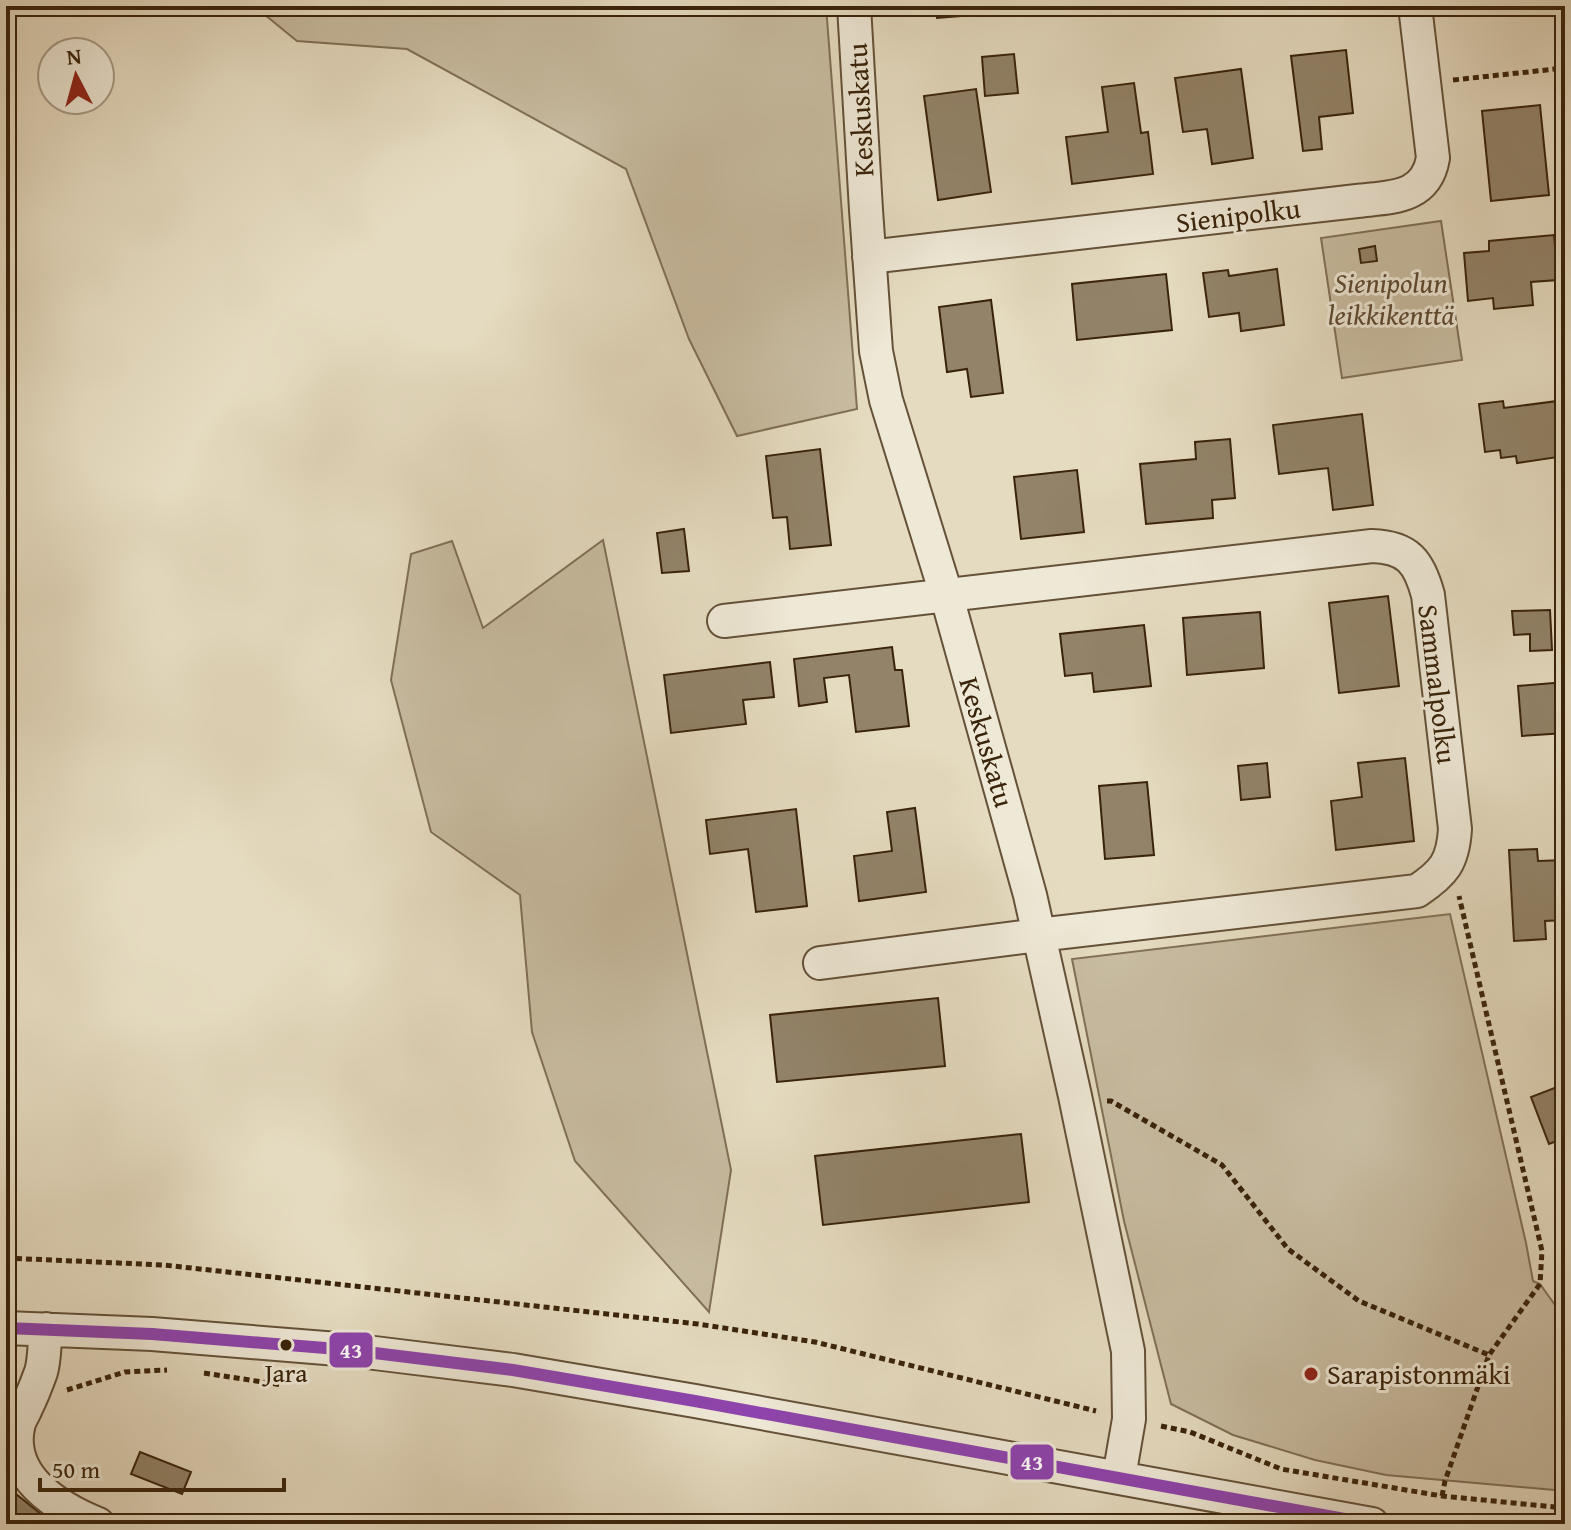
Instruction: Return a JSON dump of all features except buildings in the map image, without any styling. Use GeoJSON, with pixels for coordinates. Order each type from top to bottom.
{"type":"FeatureCollection","features":[{"type":"Feature","properties":{"kind":"street","name":"Keskuskatu"},"geometry":{"type":"LineString","coordinates":[[854,6],[876,351],[886,400],[947,597],[1030,895],[1075,1096],[1128,1351],[1129,1419],[1119,1477]]}},
{"type":"Feature","properties":{"kind":"street","name":"Sienipolku"},"geometry":{"type":"LineString","coordinates":[[869,257],[1410,193],[1431,172],[1433,158],[1415,6]]}},
{"type":"Feature","properties":{"kind":"street","name":"Sammalpolku"},"geometry":{"type":"LineString","coordinates":[[724,621],[1329,550],[1387,546],[1402,551],[1415,563],[1428,595],[1454,811],[1454,844],[1450,860]]}},
{"type":"Feature","properties":{"kind":"street"},"geometry":{"type":"LineString","coordinates":[[820,963],[1417,891],[1432,881],[1450,860]]}},
{"type":"Feature","properties":{"kind":"street"},"geometry":{"type":"LineString","coordinates":[[6,1328],[152,1334],[350,1350],[513,1370],[1372,1524]]}},
{"type":"Feature","properties":{"kind":"street"},"geometry":{"type":"LineString","coordinates":[[46,1329],[42,1370],[19,1422],[16,1447],[22,1468],[36,1487],[75,1515],[98,1524]]}},
{"type":"Feature","properties":{"kind":"path"},"geometry":{"type":"LineString","coordinates":[[1424,83],[1565,68]]}},
{"type":"Feature","properties":{"kind":"path"},"geometry":{"type":"LineString","coordinates":[[1442,1496],[1489,1355],[1540,1284],[1542,1251],[1450,860]]}},
{"type":"Feature","properties":{"kind":"path"},"geometry":{"type":"LineString","coordinates":[[1075,1096],[1111,1101],[1222,1165],[1288,1249],[1359,1301],[1489,1355]]}},
{"type":"Feature","properties":{"kind":"path"},"geometry":{"type":"LineString","coordinates":[[6,1258],[164,1265],[698,1324],[815,1342],[1190,1432],[1281,1469],[1442,1496],[1565,1508]]}},
{"type":"Feature","properties":{"kind":"path"},"geometry":{"type":"LineString","coordinates":[[29,1402],[125,1372],[178,1370]]}},
{"type":"Feature","properties":{"kind":"path"},"geometry":{"type":"LineString","coordinates":[[193,1372],[282,1385]]}},
{"type":"Feature","properties":{"kind":"green space"},"geometry":{"type":"Polygon","coordinates":[[[254,6],[826,6],[857,409],[737,436],[689,339],[626,169],[407,49],[297,41],[254,6]]]}},
{"type":"Feature","properties":{"kind":"green space","name":"Sienipolun leikkikenttä"},"geometry":{"type":"Polygon","coordinates":[[[1441,221],[1462,360],[1342,378],[1321,238],[1441,221]]]}},
{"type":"Feature","properties":{"kind":"green space"},"geometry":{"type":"Polygon","coordinates":[[[603,540],[731,1170],[709,1312],[575,1161],[532,1032],[520,895],[431,832],[391,680],[411,554],[452,541],[483,628],[603,540]]]}},
{"type":"Feature","properties":{"kind":"green space"},"geometry":{"type":"Polygon","coordinates":[[[1450,914],[1533,1281],[1540,1284],[1565,1319],[1565,1491],[1386,1475],[1315,1460],[1233,1435],[1171,1404],[1124,1221],[1072,959],[1450,914]]]}},
{"type":"Feature","properties":{"kind":"transit line","name":"43"},"geometry":{"type":"LineString","coordinates":[[6,1328],[152,1334],[350,1350],[513,1370],[1372,1524]]}},
{"type":"Feature","properties":{"kind":"place","name":"Jara"},"geometry":{"type":"Point","coordinates":[286,1345]}},
{"type":"Feature","properties":{"kind":"place","name":"Sarapistonmäki"},"geometry":{"type":"Point","coordinates":[1311,1374]}}]}
